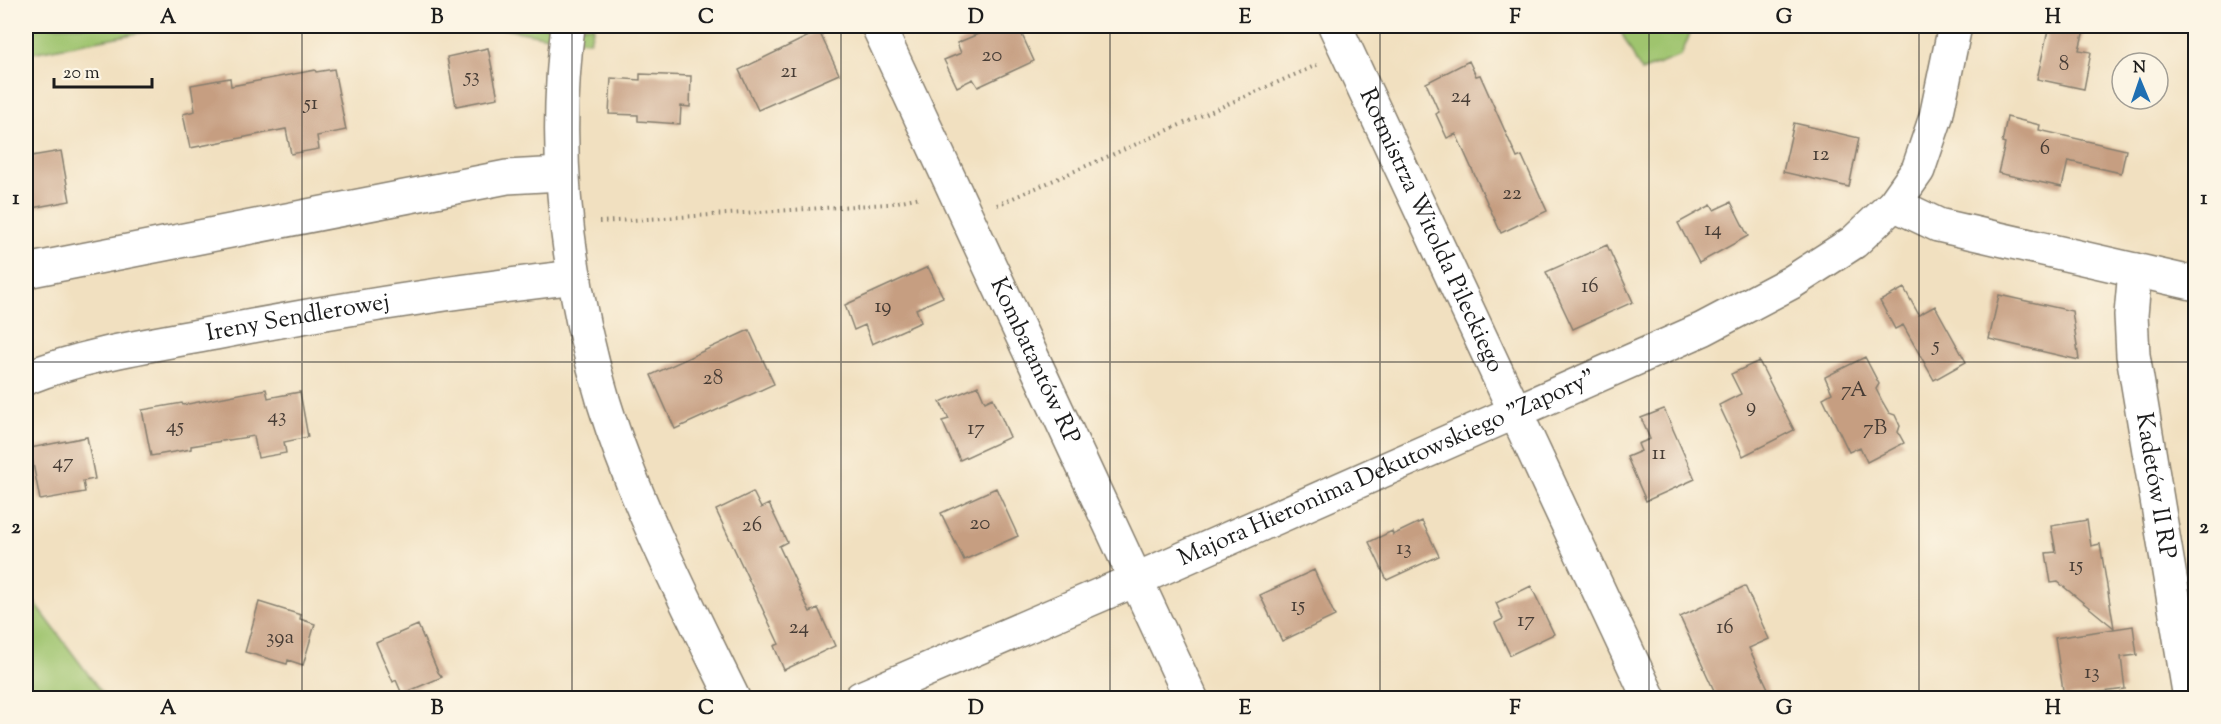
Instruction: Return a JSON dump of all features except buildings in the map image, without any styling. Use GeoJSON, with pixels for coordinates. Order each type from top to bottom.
{"type":"FeatureCollection","features":[{"type":"Feature","properties":{"kind":"street"},"geometry":{"type":"LineString","coordinates":[[568,26],[560,122],[561,174],[566,225],[586,333],[604,403],[630,472],[666,557],[732,699]]}},
{"type":"Feature","properties":{"kind":"street","name":"Kombatantów RP"},"geometry":{"type":"LineString","coordinates":[[878,26],[1191,699]]}},
{"type":"Feature","properties":{"kind":"street","name":"Majora Hieronima Dekutowskiego \"Zapory\""},"geometry":{"type":"LineString","coordinates":[[861,699],[1703,329],[1792,282],[1854,242],[1894,204],[1918,170],[1936,117],[1955,26]]}},
{"type":"Feature","properties":{"kind":"street","name":"Rotmistrza Witolda Pileckiego"},"geometry":{"type":"LineString","coordinates":[[1341,39],[1649,699]]}},
{"type":"Feature","properties":{"kind":"street"},"geometry":{"type":"LineString","coordinates":[[26,271],[507,177],[561,174]]}},
{"type":"Feature","properties":{"kind":"street"},"geometry":{"type":"LineString","coordinates":[[1894,204],[1938,225],[2196,284]]}},
{"type":"Feature","properties":{"kind":"street","name":"Kadetów II RP"},"geometry":{"type":"LineString","coordinates":[[2135,270],[2131,315],[2133,355],[2190,699]]}},
{"type":"Feature","properties":{"kind":"street","name":"Ireny Sendlerowej"},"geometry":{"type":"LineString","coordinates":[[26,378],[54,367],[99,355],[314,314],[575,277]]}},
{"type":"Feature","properties":{"kind":"path"},"geometry":{"type":"LineString","coordinates":[[967,220],[1341,39]]}},
{"type":"Feature","properties":{"kind":"path"},"geometry":{"type":"LineString","coordinates":[[566,225],[888,204],[914,199],[951,186]]}},
{"type":"Feature","properties":{"kind":"green space"},"geometry":{"type":"Polygon","coordinates":[[[26,26],[175,26],[26,54],[26,26]]]}},
{"type":"Feature","properties":{"kind":"green space"},"geometry":{"type":"Polygon","coordinates":[[[489,26],[594,26],[590,41],[548,37],[489,26]]]}},
{"type":"Feature","properties":{"kind":"green space"},"geometry":{"type":"Polygon","coordinates":[[[1618,26],[1693,26],[1681,56],[1641,71],[1618,26]]]}},
{"type":"Feature","properties":{"kind":"green space"},"geometry":{"type":"Polygon","coordinates":[[[26,591],[106,698],[26,698],[26,591]]]}}]}
